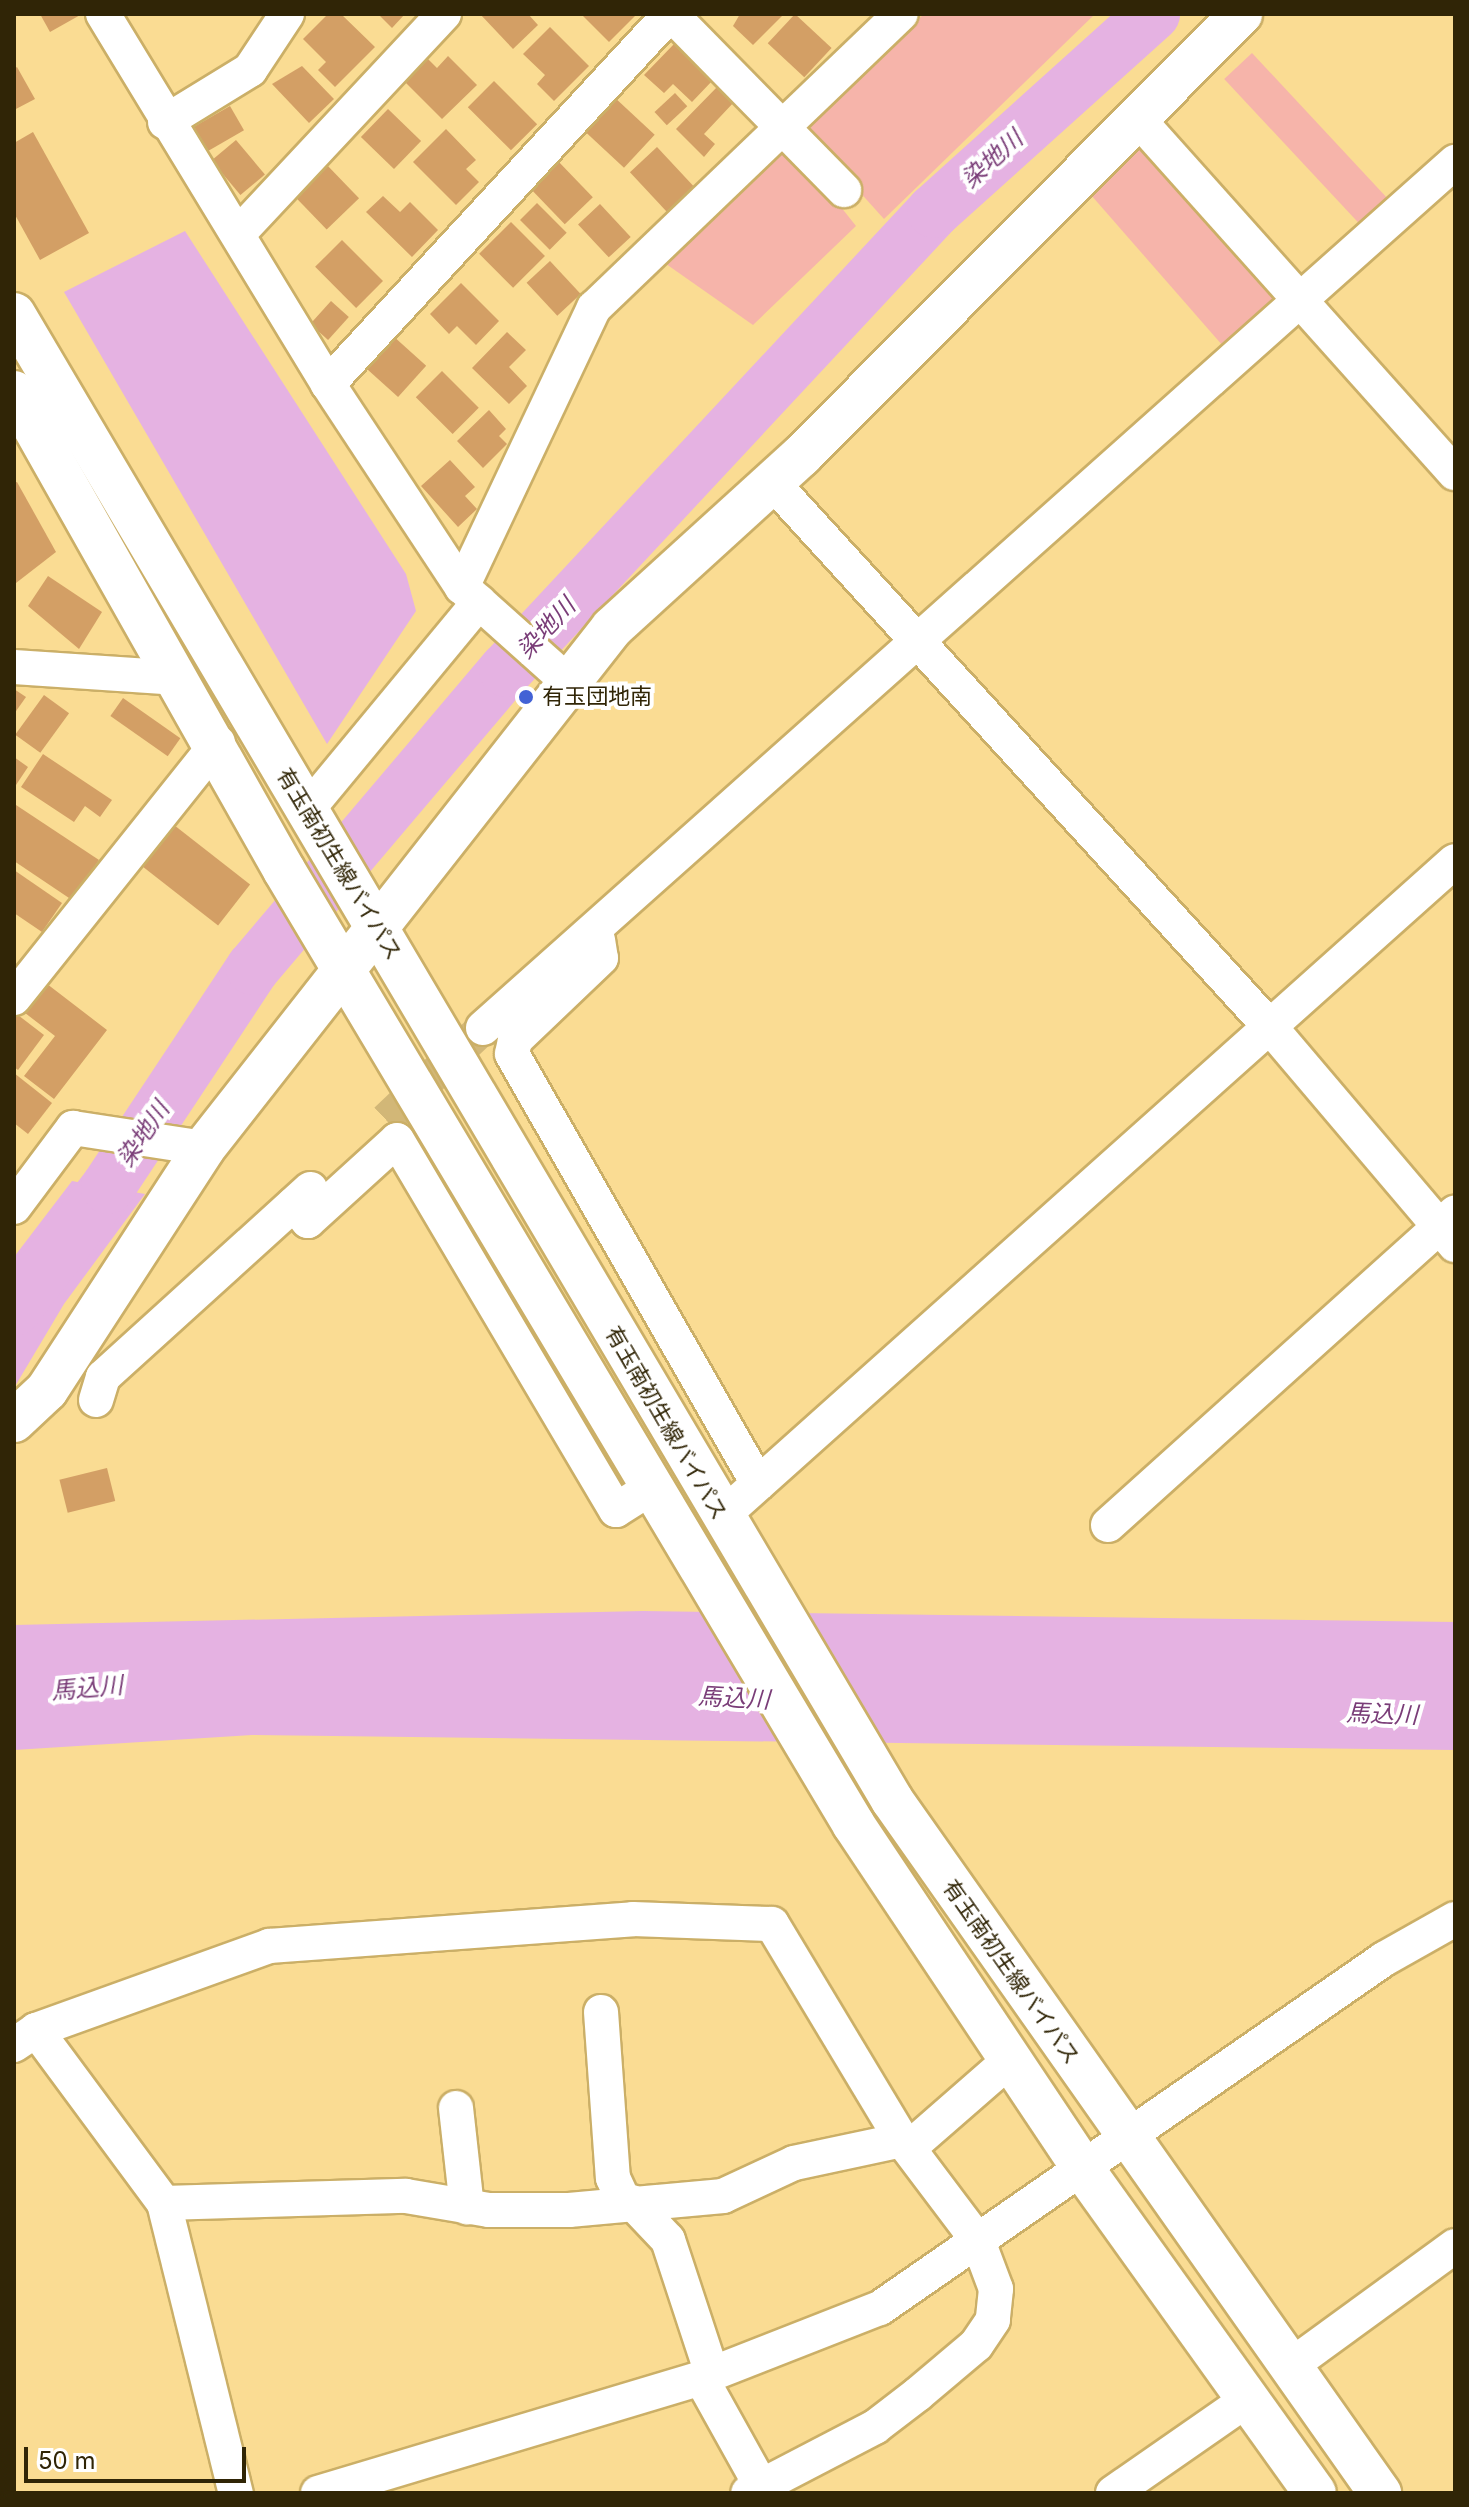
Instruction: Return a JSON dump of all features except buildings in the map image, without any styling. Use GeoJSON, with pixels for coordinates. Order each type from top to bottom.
{"type":"FeatureCollection","features":[{"type":"Feature","properties":{"kind":"street"},"geometry":{"type":"LineString","coordinates":[[103,14],[165,122],[239,233],[328,384],[470,595],[563,678]]}},
{"type":"Feature","properties":{"kind":"street"},"geometry":{"type":"LineString","coordinates":[[165,122],[250,70],[287,14]]}},
{"type":"Feature","properties":{"kind":"street"},"geometry":{"type":"LineString","coordinates":[[239,233],[444,14]]}},
{"type":"Feature","properties":{"kind":"street"},"geometry":{"type":"LineString","coordinates":[[328,384],[671,14],[782,121],[844,190]]}},
{"type":"Feature","properties":{"kind":"street"},"geometry":{"type":"LineString","coordinates":[[312,819],[470,595],[594,308],[782,121],[901,14]]}},
{"type":"Feature","properties":{"kind":"street"},"geometry":{"type":"LineString","coordinates":[[14,1421],[54,1380],[204,1148],[370,918],[563,678],[612,628],[772,482],[1241,14]]}},
{"type":"Feature","properties":{"kind":"street"},"geometry":{"type":"LineString","coordinates":[[1138,119],[1455,473]]}},
{"type":"Feature","properties":{"kind":"street"},"geometry":{"type":"LineString","coordinates":[[483,1028],[597,931],[1455,162]]}},
{"type":"Feature","properties":{"kind":"street","name":"有玉南初生線バイパス"},"geometry":{"type":"LineString","coordinates":[[14,314],[721,1517],[892,1800],[1125,2138],[1380,2493]]}},
{"type":"Feature","properties":{"kind":"street","name":"有玉南初生線バイパス"},"geometry":{"type":"LineString","coordinates":[[14,392],[218,742],[284,870],[848,1813],[1083,2169],[1315,2493]]}},
{"type":"Feature","properties":{"kind":"street"},"geometry":{"type":"LineString","coordinates":[[772,482],[1450,1228],[1108,1525]]}},
{"type":"Feature","properties":{"kind":"street"},"geometry":{"type":"LineString","coordinates":[[14,667],[179,678]]}},
{"type":"Feature","properties":{"kind":"street"},"geometry":{"type":"LineString","coordinates":[[14,998],[218,742]]}},
{"type":"Feature","properties":{"kind":"street"},"geometry":{"type":"LineString","coordinates":[[721,1517],[1455,861]]}},
{"type":"Feature","properties":{"kind":"street"},"geometry":{"type":"LineString","coordinates":[[597,931],[601,958],[515,1040],[512,1054],[758,1484]]}},
{"type":"Feature","properties":{"kind":"street"},"geometry":{"type":"LineString","coordinates":[[96,1400],[103,1377],[386,1120]]}},
{"type":"Feature","properties":{"kind":"street"},"geometry":{"type":"LineString","coordinates":[[14,1207],[73,1128],[204,1148]]}},
{"type":"Feature","properties":{"kind":"street"},"geometry":{"type":"LineString","coordinates":[[294,1204],[308,1221],[397,1140],[616,1510],[651,1488]]}},
{"type":"Feature","properties":{"kind":"street"},"geometry":{"type":"LineString","coordinates":[[236,2493],[164,2203],[25,2037],[269,1946],[325,1937],[386,1940],[633,1919],[772,1924],[906,2144],[978,2241],[996,2289],[993,2320],[976,2345],[875,2427],[757,2491],[706,2376],[668,2240],[628,2202],[613,2178],[601,2012]]}},
{"type":"Feature","properties":{"kind":"street"},"geometry":{"type":"LineString","coordinates":[[318,2493],[706,2376],[880,2308],[1384,1959],[1455,1919]]}},
{"type":"Feature","properties":{"kind":"street"},"geometry":{"type":"LineString","coordinates":[[164,2203],[406,2196],[467,2207],[569,2210],[628,2202],[723,2196],[794,2163],[906,2144],[1010,2060]]}},
{"type":"Feature","properties":{"kind":"street"},"geometry":{"type":"LineString","coordinates":[[456,2108],[467,2207]]}},
{"type":"Feature","properties":{"kind":"street"},"geometry":{"type":"LineString","coordinates":[[1289,2367],[1455,2246]]}},
{"type":"Feature","properties":{"kind":"street"},"geometry":{"type":"LineString","coordinates":[[1113,2493],[1247,2400]]}},
{"type":"Feature","properties":{"kind":"shaded area"},"geometry":{"type":"Polygon","coordinates":[[[924,14],[1095,14],[884,219],[811,138],[811,116],[924,14]]]}},
{"type":"Feature","properties":{"kind":"shaded area"},"geometry":{"type":"Polygon","coordinates":[[[1252,53],[1392,203],[1364,229],[1224,79],[1252,53]]]}},
{"type":"Feature","properties":{"kind":"shaded area"},"geometry":{"type":"Polygon","coordinates":[[[776,142],[794,148],[856,226],[753,325],[659,259],[776,142]]]}},
{"type":"Feature","properties":{"kind":"shaded area"},"geometry":{"type":"Polygon","coordinates":[[[1137,149],[1147,151],[1279,299],[1230,354],[1091,195],[1137,149]]]}},
{"type":"Feature","properties":{"kind":"water"},"geometry":{"type":"Polygon","coordinates":[[[185,231],[406,574],[416,611],[327,744],[64,292],[185,231]]]}},
{"type":"Feature","properties":{"kind":"water"},"geometry":{"type":"Polygon","coordinates":[[[72,1181],[145,1194],[64,1304],[14,1388],[14,1257],[72,1181]]]}},
{"type":"Feature","properties":{"kind":"water","name":"馬込川"},"geometry":{"type":"Polygon","coordinates":[[[643,1611],[1455,1622],[1455,1750],[252,1735],[14,1750],[14,1625],[643,1611]]]}},
{"type":"Feature","properties":{"kind":"waterway","name":"染地川"},"geometry":{"type":"LineString","coordinates":[[14,1309],[108,1187],[253,968],[506,670],[934,211],[1153,14]]}},
{"type":"Feature","properties":{"kind":"tunnel"},"geometry":{"type":"LineString","coordinates":[[386,1120],[483,1028]]}},
{"type":"Feature","properties":{"kind":"place","name":"有玉団地南"},"geometry":{"type":"Point","coordinates":[526,697]}}]}
